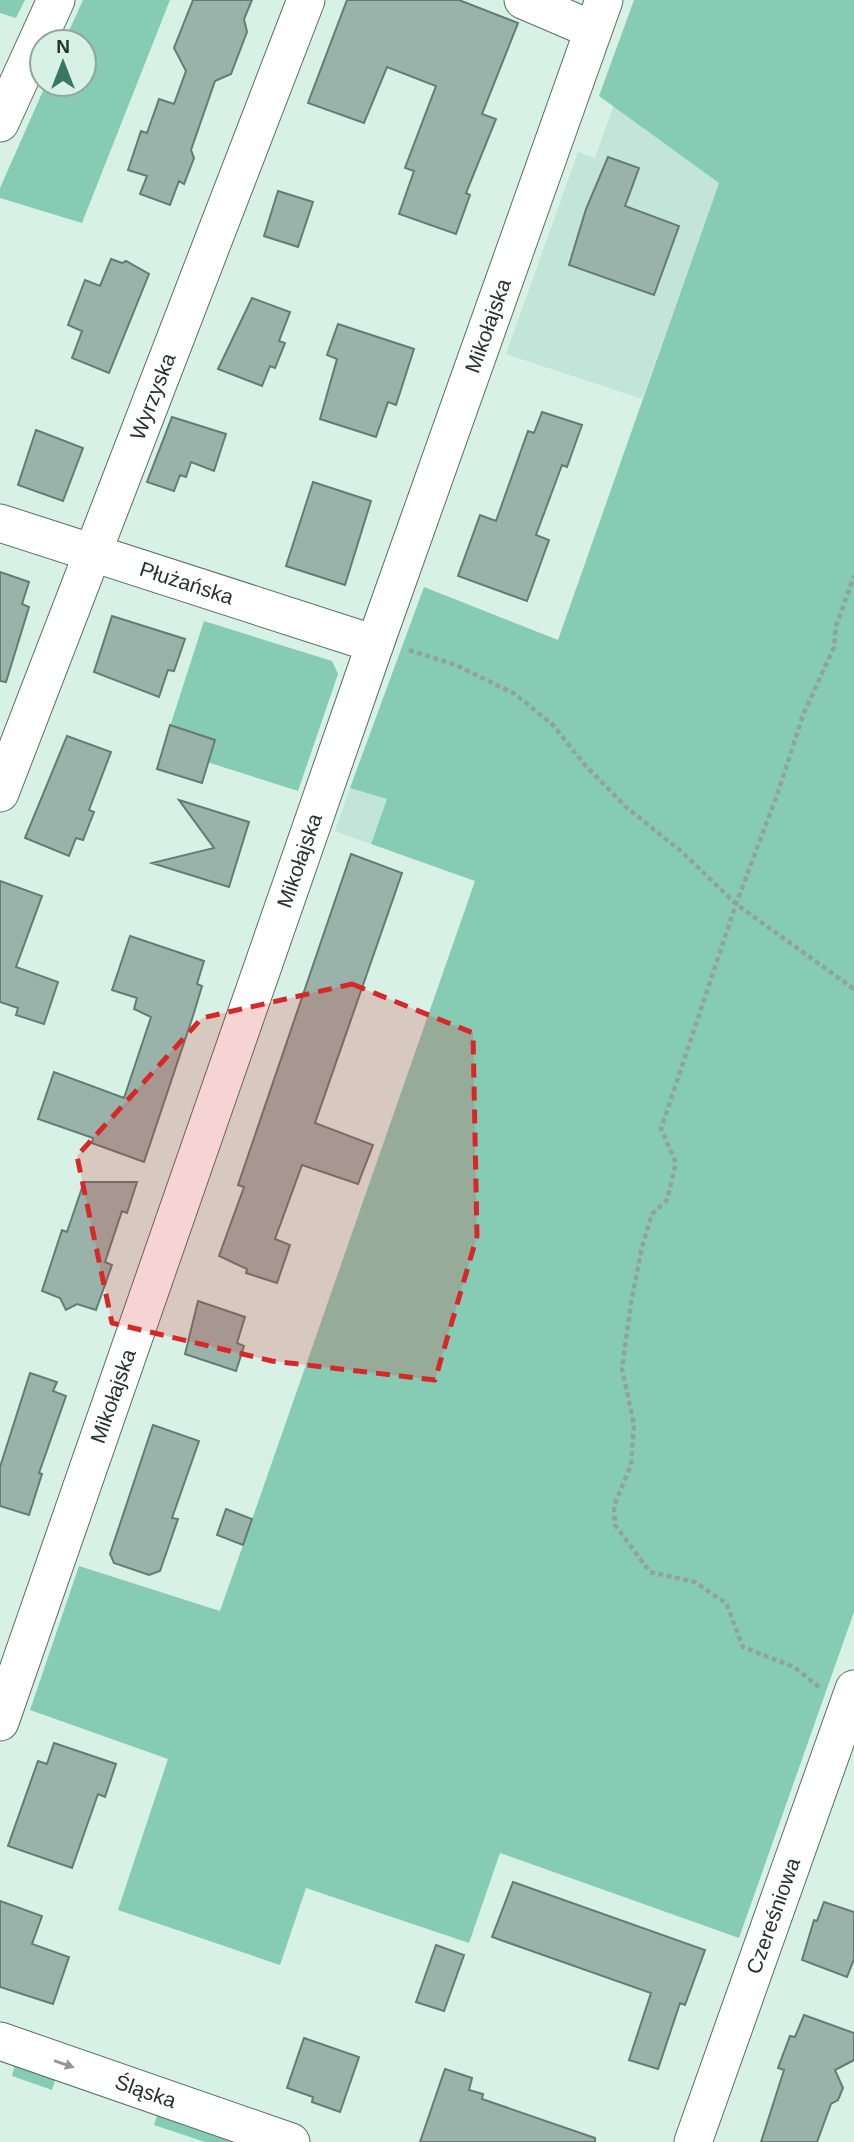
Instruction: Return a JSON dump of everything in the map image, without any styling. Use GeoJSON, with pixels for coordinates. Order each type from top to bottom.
{"type":"FeatureCollection","features":[{"type":"Feature","properties":{"kind":"street"},"geometry":{"type":"LineString","coordinates":[[0,123],[56,0]]}},
{"type":"Feature","properties":{"kind":"street","name":"Wyrzyska"},"geometry":{"type":"LineString","coordinates":[[0,793],[306,0]]}},
{"type":"Feature","properties":{"kind":"street"},"geometry":{"type":"LineString","coordinates":[[523,0],[599,15]]}},
{"type":"Feature","properties":{"kind":"street","name":"Mikołajska"},"geometry":{"type":"LineString","coordinates":[[0,1723],[375,644],[599,15]]}},
{"type":"Feature","properties":{"kind":"street","name":"Płużańska"},"geometry":{"type":"LineString","coordinates":[[0,523],[375,644]]}},
{"type":"Feature","properties":{"kind":"street","name":"Czereśniowa"},"geometry":{"type":"LineString","coordinates":[[693,2142],[853,1693]]}},
{"type":"Feature","properties":{"kind":"street","name":"Śląska"},"geometry":{"type":"LineString","coordinates":[[0,2041],[291,2142]]}},
{"type":"Feature","properties":{"kind":"path"},"geometry":{"type":"LineString","coordinates":[[853,1693],[814,1686],[794,1667],[743,1647],[726,1603],[695,1582],[650,1572],[615,1525],[614,1506],[631,1465],[634,1424],[622,1369],[631,1303],[642,1247],[652,1214],[667,1200],[676,1163],[661,1129],[803,715],[834,647],[836,626],[854,576]]}},
{"type":"Feature","properties":{"kind":"path"},"geometry":{"type":"LineString","coordinates":[[375,644],[397,646],[456,664],[516,694],[553,725],[584,764],[626,807],[682,852],[736,904],[854,989]]}},
{"type":"Feature","properties":{"kind":"highlighted area"},"geometry":{"type":"Polygon","coordinates":[[[352,984],[473,1033],[477,1236],[435,1380],[272,1361],[112,1323],[77,1156],[202,1018],[352,984]]]}},
{"type":"Feature","properties":{"kind":"shaded area"},"geometry":{"type":"Polygon","coordinates":[[[614,105],[719,183],[642,399],[506,354],[578,152],[595,158],[614,105]]]}},
{"type":"Feature","properties":{"kind":"shaded area"},"geometry":{"type":"Polygon","coordinates":[[[350,788],[388,799],[371,844],[335,831],[350,788]]]}},
{"type":"Feature","properties":{"kind":"green space"},"geometry":{"type":"Polygon","coordinates":[[[0,0],[25,0],[16,18],[0,13],[0,0]]]}},
{"type":"Feature","properties":{"kind":"green space"},"geometry":{"type":"Polygon","coordinates":[[[83,0],[170,0],[82,223],[0,198],[0,188],[40,98],[98,98],[98,28],[70,28],[83,0]]]}},
{"type":"Feature","properties":{"kind":"green space"},"geometry":{"type":"Polygon","coordinates":[[[634,0],[854,0],[854,1612],[739,1938],[500,1853],[469,1943],[306,1888],[280,1965],[118,1910],[168,1759],[30,1710],[79,1566],[220,1611],[475,881],[371,844],[387,799],[350,788],[424,587],[558,640],[719,183],[599,96],[634,0]]]}},
{"type":"Feature","properties":{"kind":"green space"},"geometry":{"type":"Polygon","coordinates":[[[204,621],[332,661],[338,674],[298,791],[163,748],[204,621]]]}},
{"type":"Feature","properties":{"kind":"green space"},"geometry":{"type":"Polygon","coordinates":[[[16,2061],[57,2074],[52,2090],[12,2076],[16,2061]]]}},
{"type":"Feature","properties":{"kind":"green space"},"geometry":{"type":"Polygon","coordinates":[[[159,2110],[253,2142],[205,2142],[154,2125],[159,2110]]]}},
{"type":"Feature","properties":{"kind":"building"},"geometry":{"type":"Polygon","coordinates":[[[193,0],[252,0],[244,19],[247,32],[231,74],[215,81],[191,150],[194,158],[184,184],[179,181],[170,205],[140,194],[147,176],[128,170],[141,131],[147,133],[159,99],[174,104],[186,71],[174,48],[193,0]]]}},
{"type":"Feature","properties":{"kind":"building"},"geometry":{"type":"Polygon","coordinates":[[[347,0],[459,0],[518,23],[482,114],[496,119],[466,193],[470,195],[456,234],[399,214],[414,171],[405,168],[436,86],[387,67],[364,123],[308,103],[347,0]]]}},
{"type":"Feature","properties":{"kind":"building"},"geometry":{"type":"Polygon","coordinates":[[[608,157],[639,168],[625,206],[679,226],[654,295],[569,265],[586,209],[608,157]]]}},
{"type":"Feature","properties":{"kind":"building"},"geometry":{"type":"Polygon","coordinates":[[[278,191],[313,202],[298,247],[264,236],[278,191]]]}},
{"type":"Feature","properties":{"kind":"building"},"geometry":{"type":"Polygon","coordinates":[[[111,259],[122,263],[126,261],[149,274],[109,373],[72,358],[82,331],[68,325],[85,280],[100,286],[111,259]]]}},
{"type":"Feature","properties":{"kind":"building"},"geometry":{"type":"Polygon","coordinates":[[[252,298],[290,312],[279,341],[285,343],[275,368],[270,366],[262,386],[218,369],[252,298]]]}},
{"type":"Feature","properties":{"kind":"building"},"geometry":{"type":"Polygon","coordinates":[[[338,324],[414,349],[396,405],[388,402],[376,437],[320,419],[337,359],[327,355],[338,324]]]}},
{"type":"Feature","properties":{"kind":"building"},"geometry":{"type":"Polygon","coordinates":[[[542,412],[582,425],[567,467],[562,465],[536,535],[549,540],[527,601],[458,576],[480,515],[496,521],[528,431],[534,433],[542,412]]]}},
{"type":"Feature","properties":{"kind":"building"},"geometry":{"type":"Polygon","coordinates":[[[172,417],[226,434],[214,471],[191,462],[186,477],[180,475],[174,491],[147,482],[172,417]]]}},
{"type":"Feature","properties":{"kind":"building"},"geometry":{"type":"Polygon","coordinates":[[[36,430],[83,448],[63,501],[18,485],[36,430]]]}},
{"type":"Feature","properties":{"kind":"building"},"geometry":{"type":"Polygon","coordinates":[[[313,482],[371,501],[345,585],[286,566],[313,482]]]}},
{"type":"Feature","properties":{"kind":"building"},"geometry":{"type":"Polygon","coordinates":[[[0,572],[29,582],[22,604],[29,607],[6,682],[0,681],[0,572]]]}},
{"type":"Feature","properties":{"kind":"building"},"geometry":{"type":"Polygon","coordinates":[[[112,616],[185,639],[174,671],[168,670],[159,697],[94,672],[112,616]]]}},
{"type":"Feature","properties":{"kind":"building"},"geometry":{"type":"Polygon","coordinates":[[[170,725],[215,740],[202,783],[157,769],[170,725]]]}},
{"type":"Feature","properties":{"kind":"building"},"geometry":{"type":"Polygon","coordinates":[[[67,736],[111,752],[89,810],[94,812],[83,840],[76,838],[69,856],[25,838],[67,736]]]}},
{"type":"Feature","properties":{"kind":"building"},"geometry":{"type":"Polygon","coordinates":[[[179,800],[249,822],[229,887],[152,863],[214,848],[179,800]]]}},
{"type":"Feature","properties":{"kind":"building"},"geometry":{"type":"Polygon","coordinates":[[[351,854],[402,873],[315,1123],[373,1145],[358,1184],[302,1165],[275,1239],[290,1245],[277,1283],[246,1273],[247,1269],[219,1256],[244,1187],[238,1185],[351,854]]]}},
{"type":"Feature","properties":{"kind":"building"},"geometry":{"type":"Polygon","coordinates":[[[0,881],[42,896],[16,967],[58,982],[44,1024],[16,1015],[18,1008],[0,1002],[0,881]]]}},
{"type":"Feature","properties":{"kind":"building"},"geometry":{"type":"Polygon","coordinates":[[[130,936],[204,961],[197,984],[202,986],[144,1162],[92,1143],[93,1138],[38,1119],[54,1072],[124,1098],[151,1017],[134,1009],[137,998],[112,990],[130,936]]]}},
{"type":"Feature","properties":{"kind":"building"},"geometry":{"type":"Polygon","coordinates":[[[84,1182],[137,1182],[127,1213],[122,1211],[105,1262],[112,1265],[96,1310],[77,1304],[66,1310],[60,1298],[42,1291],[62,1230],[67,1232],[84,1182]]]}},
{"type":"Feature","properties":{"kind":"building"},"geometry":{"type":"Polygon","coordinates":[[[198,1301],[245,1317],[237,1343],[244,1346],[236,1371],[185,1354],[198,1301]]]}},
{"type":"Feature","properties":{"kind":"building"},"geometry":{"type":"Polygon","coordinates":[[[30,1373],[57,1382],[53,1391],[66,1396],[39,1473],[42,1474],[29,1515],[0,1506],[0,1467],[30,1373]]]}},
{"type":"Feature","properties":{"kind":"building"},"geometry":{"type":"Polygon","coordinates":[[[153,1425],[199,1441],[172,1518],[178,1519],[160,1571],[149,1575],[114,1563],[110,1554],[153,1425]]]}},
{"type":"Feature","properties":{"kind":"building"},"geometry":{"type":"Polygon","coordinates":[[[226,1509],[252,1519],[243,1545],[217,1535],[226,1509]]]}},
{"type":"Feature","properties":{"kind":"building"},"geometry":{"type":"Polygon","coordinates":[[[54,1743],[116,1764],[105,1797],[98,1794],[72,1868],[8,1846],[38,1761],[47,1764],[54,1743]]]}},
{"type":"Feature","properties":{"kind":"building"},"geometry":{"type":"Polygon","coordinates":[[[513,1882],[705,1950],[685,2005],[680,2003],[658,2069],[629,2060],[651,1993],[492,1937],[513,1882]]]}},
{"type":"Feature","properties":{"kind":"building"},"geometry":{"type":"Polygon","coordinates":[[[0,1901],[42,1916],[32,1944],[69,1957],[53,2004],[0,1987],[0,1901]]]}},
{"type":"Feature","properties":{"kind":"building"},"geometry":{"type":"Polygon","coordinates":[[[824,1902],[854,1912],[854,1959],[847,1977],[802,1960],[814,1920],[817,1921],[824,1902]]]}},
{"type":"Feature","properties":{"kind":"building"},"geometry":{"type":"Polygon","coordinates":[[[436,1945],[464,1955],[444,2011],[416,2002],[436,1945]]]}},
{"type":"Feature","properties":{"kind":"building"},"geometry":{"type":"Polygon","coordinates":[[[804,2015],[854,2033],[854,2060],[835,2070],[843,2088],[838,2100],[831,2104],[817,2142],[761,2142],[784,2070],[778,2068],[790,2036],[795,2037],[804,2015]]]}},
{"type":"Feature","properties":{"kind":"building"},"geometry":{"type":"Polygon","coordinates":[[[304,2038],[359,2057],[340,2112],[312,2102],[313,2097],[287,2088],[304,2038]]]}},
{"type":"Feature","properties":{"kind":"building"},"geometry":{"type":"Polygon","coordinates":[[[445,2069],[472,2078],[469,2090],[483,2094],[482,2099],[595,2138],[595,2142],[420,2142],[445,2069]]]}}]}
